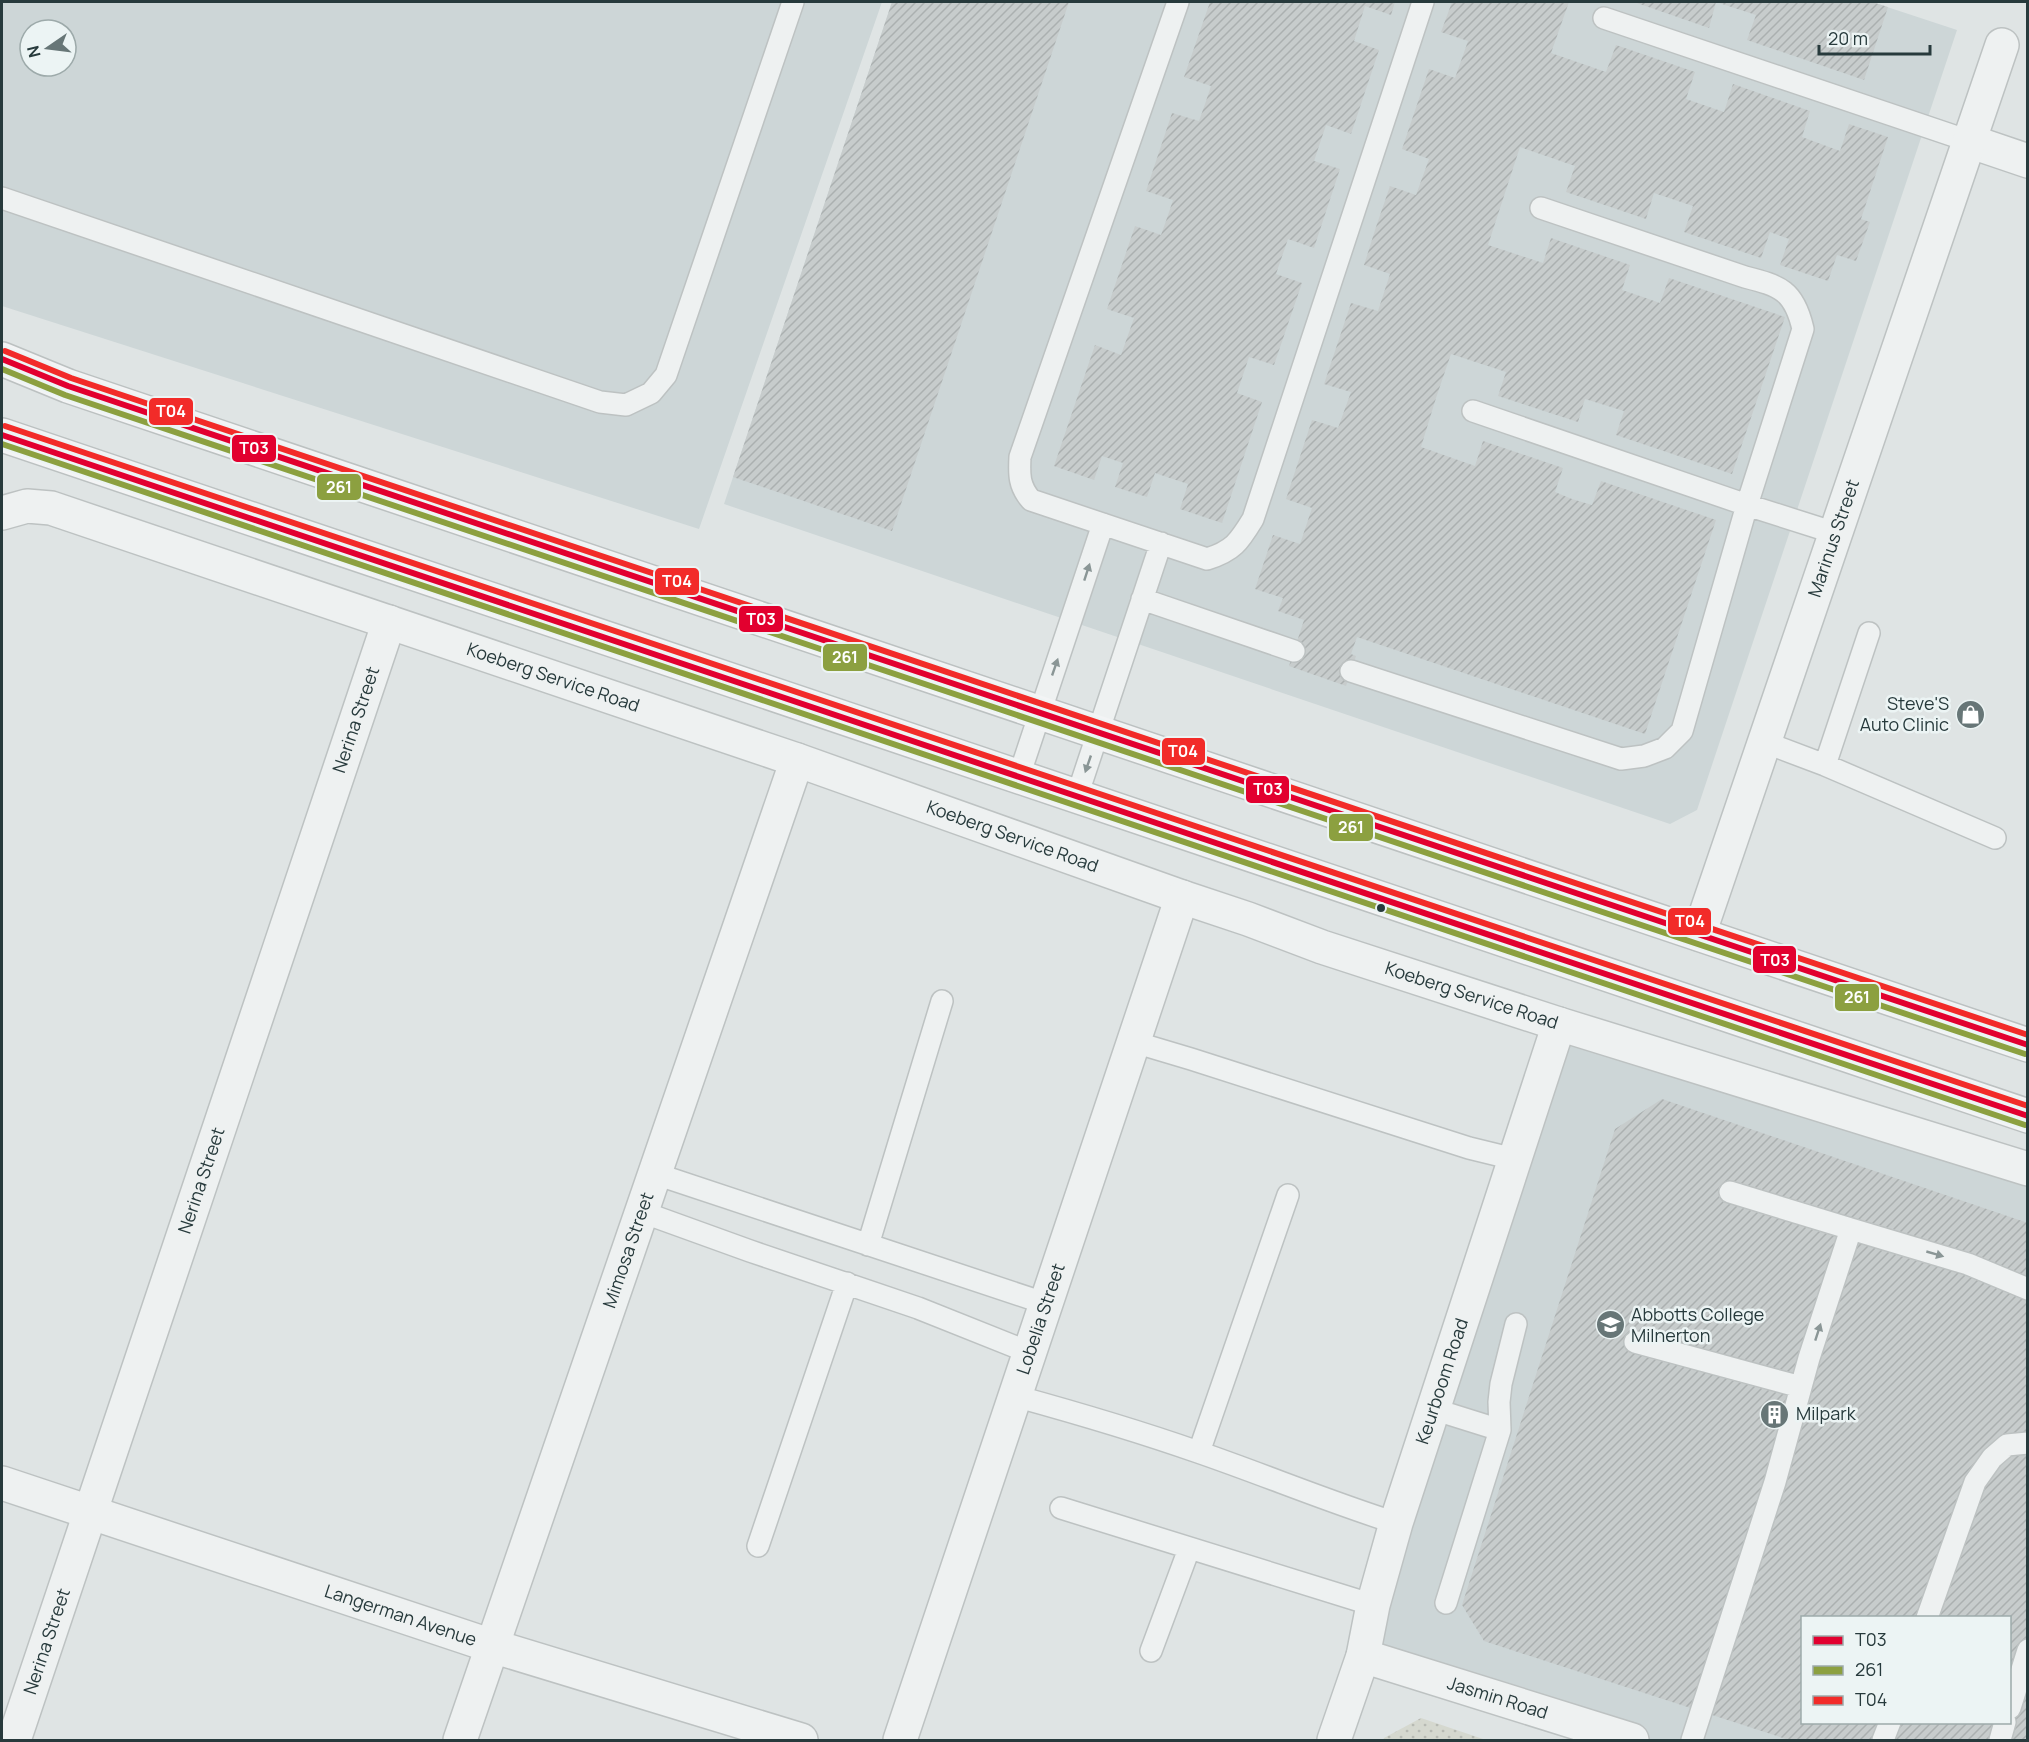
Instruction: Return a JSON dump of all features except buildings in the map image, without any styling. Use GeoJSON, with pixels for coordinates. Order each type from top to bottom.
{"type":"FeatureCollection","features":[{"type":"Feature","properties":{"kind":"main road"},"geometry":{"type":"LineString","coordinates":[[2,359],[68,386],[2028,1045]]}},
{"type":"Feature","properties":{"kind":"main road"},"geometry":{"type":"LineString","coordinates":[[2,435],[2028,1116]]}},
{"type":"Feature","properties":{"kind":"street","name":"Marinus Street"},"geometry":{"type":"LineString","coordinates":[[1699,934],[2002,45]]}},
{"type":"Feature","properties":{"kind":"street"},"geometry":{"type":"LineString","coordinates":[[1969,141],[2028,161]]}},
{"type":"Feature","properties":{"kind":"street","name":"Koeberg Service Road"},"geometry":{"type":"LineString","coordinates":[[2,513],[27,506],[51,508],[798,760],[1322,947],[1559,1024],[2028,1169]]}},
{"type":"Feature","properties":{"kind":"street","name":"Nerina Street"},"geometry":{"type":"LineString","coordinates":[[14,1740],[389,622]]}},
{"type":"Feature","properties":{"kind":"street","name":"Mimosa Street"},"geometry":{"type":"LineString","coordinates":[[460,1740],[798,760]]}},
{"type":"Feature","properties":{"kind":"street","name":"Lobelia Street"},"geometry":{"type":"LineString","coordinates":[[900,1740],[1182,897]]}},
{"type":"Feature","properties":{"kind":"street","name":"Keurboom Road"},"geometry":{"type":"LineString","coordinates":[[1334,1740],[1362,1656],[1373,1605],[1396,1523],[1559,1024]]}},
{"type":"Feature","properties":{"kind":"street","name":"Langerman Avenue"},"geometry":{"type":"LineString","coordinates":[[2,1484],[492,1646],[801,1740]]}},
{"type":"Feature","properties":{"kind":"street","name":"Jasmin Road"},"geometry":{"type":"LineString","coordinates":[[1362,1656],[1632,1740]]}},
{"type":"Feature","properties":{"kind":"lane"},"geometry":{"type":"LineString","coordinates":[[2,198],[600,402],[626,405],[651,393],[666,375],[793,2]]}},
{"type":"Feature","properties":{"kind":"lane"},"geometry":{"type":"LineString","coordinates":[[1178,2],[1020,457],[1019,478],[1023,491],[1031,500],[1207,559],[1222,554],[1240,540],[1253,519],[1422,2]]}},
{"type":"Feature","properties":{"kind":"lane"},"geometry":{"type":"LineString","coordinates":[[1604,18],[1969,141]]}},
{"type":"Feature","properties":{"kind":"lane"},"geometry":{"type":"LineString","coordinates":[[1351,670],[1621,759],[1644,756],[1665,748],[1682,731],[1748,505],[1803,329],[1799,310],[1788,295],[1776,285],[1745,277],[1541,208]]}},
{"type":"Feature","properties":{"kind":"lane"},"geometry":{"type":"LineString","coordinates":[[1473,411],[1835,533]]}},
{"type":"Feature","properties":{"kind":"lane"},"geometry":{"type":"LineString","coordinates":[[1019,776],[1103,524]]}},
{"type":"Feature","properties":{"kind":"lane"},"geometry":{"type":"LineString","coordinates":[[1077,796],[1161,543]]}},
{"type":"Feature","properties":{"kind":"lane"},"geometry":{"type":"LineString","coordinates":[[1142,599],[1294,651]]}},
{"type":"Feature","properties":{"kind":"lane"},"geometry":{"type":"LineString","coordinates":[[1825,765],[1869,633]]}},
{"type":"Feature","properties":{"kind":"lane"},"geometry":{"type":"LineString","coordinates":[[1764,742],[1825,765],[1995,838]]}},
{"type":"Feature","properties":{"kind":"lane"},"geometry":{"type":"LineString","coordinates":[[868,1245],[942,1001]]}},
{"type":"Feature","properties":{"kind":"lane"},"geometry":{"type":"LineString","coordinates":[[1134,1042],[1470,1148],[1514,1159]]}},
{"type":"Feature","properties":{"kind":"lane"},"geometry":{"type":"LineString","coordinates":[[656,1174],[1047,1304]]}},
{"type":"Feature","properties":{"kind":"lane"},"geometry":{"type":"LineString","coordinates":[[1730,1192],[1968,1264],[2028,1289]]}},
{"type":"Feature","properties":{"kind":"lane"},"geometry":{"type":"LineString","coordinates":[[1199,1452],[1288,1195]]}},
{"type":"Feature","properties":{"kind":"lane"},"geometry":{"type":"LineString","coordinates":[[642,1212],[918,1308],[1030,1353]]}},
{"type":"Feature","properties":{"kind":"lane"},"geometry":{"type":"LineString","coordinates":[[1692,1740],[1775,1482],[1801,1388],[1851,1229]]}},
{"type":"Feature","properties":{"kind":"lane"},"geometry":{"type":"LineString","coordinates":[[758,1546],[847,1283]]}},
{"type":"Feature","properties":{"kind":"lane"},"geometry":{"type":"LineString","coordinates":[[1446,1603],[1500,1430],[1501,1384],[1516,1324]]}},
{"type":"Feature","properties":{"kind":"lane"},"geometry":{"type":"LineString","coordinates":[[1635,1342],[1801,1388]]}},
{"type":"Feature","properties":{"kind":"lane"},"geometry":{"type":"LineString","coordinates":[[1015,1396],[1199,1452],[1349,1509],[1396,1523]]}},
{"type":"Feature","properties":{"kind":"lane"},"geometry":{"type":"LineString","coordinates":[[1433,1408],[1500,1430]]}},
{"type":"Feature","properties":{"kind":"lane"},"geometry":{"type":"LineString","coordinates":[[1927,1616],[1975,1482],[1992,1458],[2007,1445],[2028,1443]]}},
{"type":"Feature","properties":{"kind":"lane"},"geometry":{"type":"LineString","coordinates":[[1061,1508],[1373,1605]]}},
{"type":"Feature","properties":{"kind":"lane"},"geometry":{"type":"LineString","coordinates":[[1151,1651],[1189,1549]]}},
{"type":"Feature","properties":{"kind":"lane"},"geometry":{"type":"LineString","coordinates":[[2011,1705],[2028,1650]]}},
{"type":"Feature","properties":{"kind":"lane"},"geometry":{"type":"LineString","coordinates":[[1883,1740],[1889,1724]]}},
{"type":"Feature","properties":{"kind":"lane"},"geometry":{"type":"LineString","coordinates":[[2000,1740],[2004,1724]]}},
{"type":"Feature","properties":{"kind":"shaded area"},"geometry":{"type":"Polygon","coordinates":[[[2,2],[882,2],[699,529],[2,306],[2,2]]]}},
{"type":"Feature","properties":{"kind":"shaded area"},"geometry":{"type":"Polygon","coordinates":[[[892,2],[1872,2],[1957,30],[1697,810],[1670,824],[724,504],[892,2]]]}},
{"type":"Feature","properties":{"kind":"shaded area","name":"Milpark"},"geometry":{"type":"Polygon","coordinates":[[[1559,1024],[2027,1169],[2027,1740],[1632,1740],[1363,1656],[1559,1024]]]}},
{"type":"Feature","properties":{"kind":"shaded area"},"geometry":{"type":"Polygon","coordinates":[[[1421,1718],[1486,1740],[1383,1740],[1421,1718]]]}},
{"type":"Feature","properties":{"kind":"transit line","name":"T04"},"geometry":{"type":"LineString","coordinates":[[5,351],[71,378],[2028,1035]]}},
{"type":"Feature","properties":{"kind":"transit line","name":"T03"},"geometry":{"type":"LineString","coordinates":[[2,359],[68,386],[2028,1045]]}},
{"type":"Feature","properties":{"kind":"transit line","name":"261"},"geometry":{"type":"LineString","coordinates":[[2,369],[65,395],[2025,1054]]}},
{"type":"Feature","properties":{"kind":"transit line","name":"T04"},"geometry":{"type":"LineString","coordinates":[[5,426],[2028,1106]]}},
{"type":"Feature","properties":{"kind":"transit line","name":"T03"},"geometry":{"type":"LineString","coordinates":[[2,435],[2028,1116]]}},
{"type":"Feature","properties":{"kind":"transit line","name":"261"},"geometry":{"type":"LineString","coordinates":[[2,444],[2025,1125]]}},
{"type":"Feature","properties":{"kind":"place","name":"Steve'S Auto Clinic"},"geometry":{"type":"Point","coordinates":[1970,714]}},
{"type":"Feature","properties":{"kind":"place","name":"Abbotts College Milnerton"},"geometry":{"type":"Point","coordinates":[1610,1325]}},
{"type":"Feature","properties":{"kind":"place","name":"Milpark"},"geometry":{"type":"Point","coordinates":[1775,1414]}}]}
